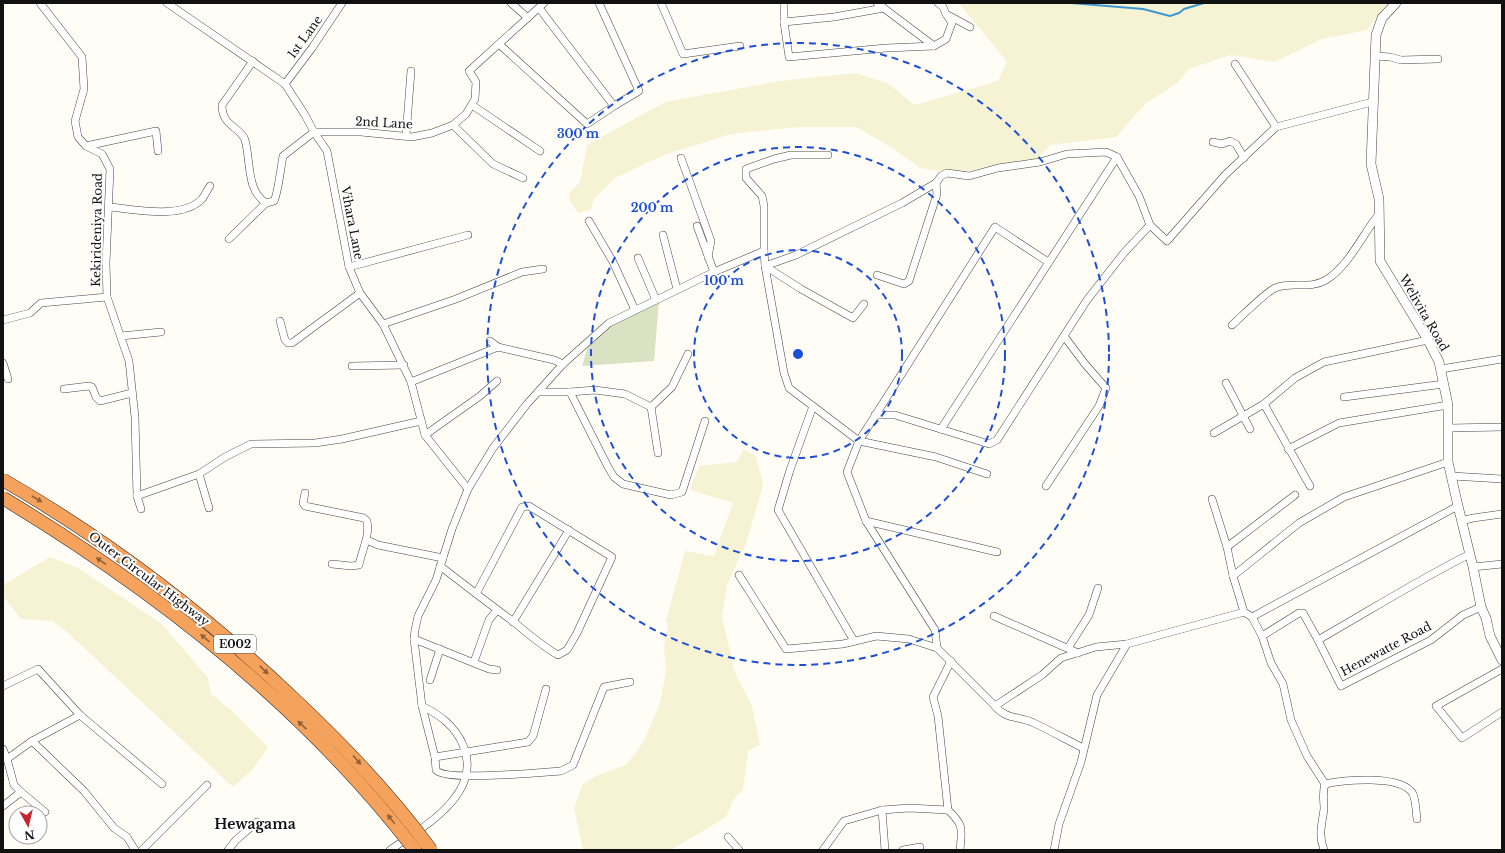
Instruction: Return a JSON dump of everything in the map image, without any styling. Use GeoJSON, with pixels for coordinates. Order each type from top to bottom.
{"type":"FeatureCollection","features":[{"type":"Feature","properties":{"kind":"highway","name":"Outer Circular Highway"},"geometry":{"type":"LineString","coordinates":[[3,480],[46,505],[126,558],[192,609],[253,660],[347,748],[413,825],[431,850]]}},
{"type":"Feature","properties":{"kind":"highway","name":"Outer Circular Highway"},"geometry":{"type":"LineString","coordinates":[[3,498],[39,519],[165,607],[241,668],[336,758],[386,813],[415,850]]}},
{"type":"Feature","properties":{"kind":"street","name":"Kekirideniya Road"},"geometry":{"type":"LineString","coordinates":[[40,3],[82,57],[84,89],[75,121],[78,138],[86,146],[102,154],[110,169],[106,263],[107,297],[129,361],[135,417],[137,496],[141,509]]}},
{"type":"Feature","properties":{"kind":"street","name":"Vihara Lane"},"geometry":{"type":"LineString","coordinates":[[167,3],[285,84],[305,115],[327,151],[349,267],[360,293],[383,324],[412,382],[425,435],[468,489]]}},
{"type":"Feature","properties":{"kind":"street","name":"1st Lane"},"geometry":{"type":"LineString","coordinates":[[285,84],[312,48],[342,3]]}},
{"type":"Feature","properties":{"kind":"street"},"geometry":{"type":"LineString","coordinates":[[511,3],[528,18]]}},
{"type":"Feature","properties":{"kind":"street"},"geometry":{"type":"LineString","coordinates":[[499,44],[587,124],[639,91],[599,3]]}},
{"type":"Feature","properties":{"kind":"street"},"geometry":{"type":"LineString","coordinates":[[661,3],[683,54],[740,46]]}},
{"type":"Feature","properties":{"kind":"street"},"geometry":{"type":"LineString","coordinates":[[784,3],[784,22],[789,57],[886,48],[934,46],[946,39],[952,23],[943,7],[938,3]]}},
{"type":"Feature","properties":{"kind":"street"},"geometry":{"type":"LineString","coordinates":[[877,3],[934,46]]}},
{"type":"Feature","properties":{"kind":"street","name":"Welivita Road"},"geometry":{"type":"LineString","coordinates":[[1396,3],[1386,12],[1378,25],[1372,102],[1371,164],[1379,199],[1379,249],[1381,265],[1399,291],[1428,340],[1441,370],[1448,405],[1448,462],[1481,607],[1494,646],[1502,660]]}},
{"type":"Feature","properties":{"kind":"street"},"geometry":{"type":"LineString","coordinates":[[541,6],[614,106]]}},
{"type":"Feature","properties":{"kind":"street","name":"2nd Lane"},"geometry":{"type":"LineString","coordinates":[[314,132],[361,132],[406,136],[432,133],[453,125],[466,114],[475,99],[476,82],[469,71],[541,6]]}},
{"type":"Feature","properties":{"kind":"street"},"geometry":{"type":"LineString","coordinates":[[784,22],[834,17],[884,8]]}},
{"type":"Feature","properties":{"kind":"street"},"geometry":{"type":"LineString","coordinates":[[946,14],[970,27]]}},
{"type":"Feature","properties":{"kind":"street"},"geometry":{"type":"LineString","coordinates":[[1376,56],[1390,57],[1401,60],[1438,59]]}},
{"type":"Feature","properties":{"kind":"street"},"geometry":{"type":"LineString","coordinates":[[253,61],[222,106],[222,112],[227,122],[244,138],[254,190],[258,198],[266,203]]}},
{"type":"Feature","properties":{"kind":"street"},"geometry":{"type":"LineString","coordinates":[[1235,64],[1276,127]]}},
{"type":"Feature","properties":{"kind":"street"},"geometry":{"type":"LineString","coordinates":[[406,136],[411,71]]}},
{"type":"Feature","properties":{"kind":"street"},"geometry":{"type":"LineString","coordinates":[[765,266],[796,255],[902,203],[936,183],[940,176],[947,173],[968,176],[998,168],[1040,162],[1067,154],[1106,152],[1117,157],[1138,196],[1150,225],[1167,241],[1225,175],[1276,127],[1372,102]]}},
{"type":"Feature","properties":{"kind":"street"},"geometry":{"type":"LineString","coordinates":[[472,104],[540,152]]}},
{"type":"Feature","properties":{"kind":"street"},"geometry":{"type":"LineString","coordinates":[[453,125],[493,164],[522,178]]}},
{"type":"Feature","properties":{"kind":"street"},"geometry":{"type":"LineString","coordinates":[[86,146],[156,131],[158,151]]}},
{"type":"Feature","properties":{"kind":"street"},"geometry":{"type":"LineString","coordinates":[[229,239],[266,203],[274,201],[277,196],[278,176],[283,156],[314,132]]}},
{"type":"Feature","properties":{"kind":"street"},"geometry":{"type":"LineString","coordinates":[[1212,142],[1222,144],[1230,141],[1236,144],[1244,158]]}},
{"type":"Feature","properties":{"kind":"street"},"geometry":{"type":"LineString","coordinates":[[828,155],[791,155],[774,159],[746,169],[746,178],[762,196],[764,206],[765,266],[784,373],[789,388],[859,441],[936,457],[987,474]]}},
{"type":"Feature","properties":{"kind":"street"},"geometry":{"type":"LineString","coordinates":[[941,429],[1117,157]]}},
{"type":"Feature","properties":{"kind":"street"},"geometry":{"type":"LineString","coordinates":[[681,158],[711,241],[708,257]]}},
{"type":"Feature","properties":{"kind":"street"},"geometry":{"type":"LineString","coordinates":[[877,275],[904,284],[908,281],[937,194],[936,183]]}},
{"type":"Feature","properties":{"kind":"street"},"geometry":{"type":"LineString","coordinates":[[109,207],[169,212],[190,206],[201,199],[210,186]]}},
{"type":"Feature","properties":{"kind":"street"},"geometry":{"type":"LineString","coordinates":[[1232,325],[1274,288],[1287,285],[1311,286],[1326,280],[1352,253],[1365,231],[1379,214]]}},
{"type":"Feature","properties":{"kind":"street"},"geometry":{"type":"LineString","coordinates":[[589,221],[613,262],[636,310]]}},
{"type":"Feature","properties":{"kind":"street"},"geometry":{"type":"LineString","coordinates":[[875,415],[895,415],[989,444],[997,440],[1096,289],[1123,254],[1150,225]]}},
{"type":"Feature","properties":{"kind":"street"},"geometry":{"type":"LineString","coordinates":[[697,226],[714,272]]}},
{"type":"Feature","properties":{"kind":"street"},"geometry":{"type":"LineString","coordinates":[[937,648],[935,630],[866,521],[846,472],[859,441],[994,227],[1048,262]]}},
{"type":"Feature","properties":{"kind":"street"},"geometry":{"type":"LineString","coordinates":[[663,235],[677,289]]}},
{"type":"Feature","properties":{"kind":"street"},"geometry":{"type":"LineString","coordinates":[[349,267],[468,236]]}},
{"type":"Feature","properties":{"kind":"street"},"geometry":{"type":"LineString","coordinates":[[630,682],[604,687],[573,764],[569,768],[560,771],[467,777],[439,773],[436,770],[435,757],[422,706],[414,639],[418,616],[436,580],[468,489],[494,448],[527,404],[562,364],[609,323],[677,289],[764,251]]}},
{"type":"Feature","properties":{"kind":"street"},"geometry":{"type":"LineString","coordinates":[[638,258],[656,300]]}},
{"type":"Feature","properties":{"kind":"street"},"geometry":{"type":"LineString","coordinates":[[765,266],[801,289],[854,318],[864,304]]}},
{"type":"Feature","properties":{"kind":"street"},"geometry":{"type":"LineString","coordinates":[[383,324],[456,299],[522,272],[543,268]]}},
{"type":"Feature","properties":{"kind":"street"},"geometry":{"type":"LineString","coordinates":[[280,321],[285,340],[288,343],[292,343],[360,293]]}},
{"type":"Feature","properties":{"kind":"street","name":"Kekirideniya Road"},"geometry":{"type":"LineString","coordinates":[[3,320],[30,313],[42,303],[107,297]]}},
{"type":"Feature","properties":{"kind":"street"},"geometry":{"type":"LineString","coordinates":[[121,336],[161,332]]}},
{"type":"Feature","properties":{"kind":"street"},"geometry":{"type":"LineString","coordinates":[[1046,486],[1099,406],[1106,388],[1085,364],[1064,336]]}},
{"type":"Feature","properties":{"kind":"street"},"geometry":{"type":"LineString","coordinates":[[1214,433],[1264,404],[1295,378],[1324,362],[1428,340]]}},
{"type":"Feature","properties":{"kind":"street"},"geometry":{"type":"LineString","coordinates":[[490,341],[498,348],[562,364]]}},
{"type":"Feature","properties":{"kind":"street"},"geometry":{"type":"LineString","coordinates":[[412,382],[498,348]]}},
{"type":"Feature","properties":{"kind":"street"},"geometry":{"type":"LineString","coordinates":[[651,407],[672,387],[688,354]]}},
{"type":"Feature","properties":{"kind":"street"},"geometry":{"type":"LineString","coordinates":[[1441,370],[1502,359]]}},
{"type":"Feature","properties":{"kind":"street"},"geometry":{"type":"LineString","coordinates":[[3,363],[8,379]]}},
{"type":"Feature","properties":{"kind":"street"},"geometry":{"type":"LineString","coordinates":[[352,366],[404,365]]}},
{"type":"Feature","properties":{"kind":"street"},"geometry":{"type":"LineString","coordinates":[[425,435],[480,396],[496,381]]}},
{"type":"Feature","properties":{"kind":"street"},"geometry":{"type":"LineString","coordinates":[[1226,383],[1250,429]]}},
{"type":"Feature","properties":{"kind":"street"},"geometry":{"type":"LineString","coordinates":[[1344,397],[1444,384]]}},
{"type":"Feature","properties":{"kind":"street"},"geometry":{"type":"LineString","coordinates":[[64,389],[89,386],[92,387],[96,397],[100,401],[132,393]]}},
{"type":"Feature","properties":{"kind":"street"},"geometry":{"type":"LineString","coordinates":[[539,392],[595,390],[625,394],[651,407]]}},
{"type":"Feature","properties":{"kind":"street"},"geometry":{"type":"LineString","coordinates":[[570,392],[614,477],[623,484],[671,495],[682,492],[705,421]]}},
{"type":"Feature","properties":{"kind":"street"},"geometry":{"type":"LineString","coordinates":[[1264,404],[1310,486]]}},
{"type":"Feature","properties":{"kind":"street"},"geometry":{"type":"LineString","coordinates":[[1288,449],[1339,423],[1448,405]]}},
{"type":"Feature","properties":{"kind":"street"},"geometry":{"type":"LineString","coordinates":[[813,406],[790,470],[778,510],[854,641]]}},
{"type":"Feature","properties":{"kind":"street"},"geometry":{"type":"LineString","coordinates":[[651,407],[658,453]]}},
{"type":"Feature","properties":{"kind":"street"},"geometry":{"type":"LineString","coordinates":[[137,496],[199,474],[225,457],[252,444],[315,443],[342,440],[421,421]]}},
{"type":"Feature","properties":{"kind":"street"},"geometry":{"type":"LineString","coordinates":[[1449,428],[1502,426]]}},
{"type":"Feature","properties":{"kind":"street"},"geometry":{"type":"LineString","coordinates":[[1233,576],[1300,524],[1344,497],[1448,462]]}},
{"type":"Feature","properties":{"kind":"street"},"geometry":{"type":"LineString","coordinates":[[199,474],[209,508]]}},
{"type":"Feature","properties":{"kind":"street"},"geometry":{"type":"LineString","coordinates":[[1452,476],[1502,479]]}},
{"type":"Feature","properties":{"kind":"street"},"geometry":{"type":"LineString","coordinates":[[305,493],[303,503],[305,506],[364,518],[367,521],[367,540],[362,551],[359,565],[350,566],[332,564]]}},
{"type":"Feature","properties":{"kind":"street"},"geometry":{"type":"LineString","coordinates":[[1227,547],[1295,495]]}},
{"type":"Feature","properties":{"kind":"street"},"geometry":{"type":"LineString","coordinates":[[1212,498],[1244,612],[1252,617],[1262,636],[1271,663],[1283,684],[1291,720],[1307,756],[1324,784],[1324,811],[1320,828],[1321,842],[1324,850]]}},
{"type":"Feature","properties":{"kind":"street"},"geometry":{"type":"LineString","coordinates":[[440,566],[476,594],[548,649],[558,655],[567,650],[612,557],[530,506],[522,507],[476,594]]}},
{"type":"Feature","properties":{"kind":"street"},"geometry":{"type":"LineString","coordinates":[[1252,617],[1458,506]]}},
{"type":"Feature","properties":{"kind":"street"},"geometry":{"type":"LineString","coordinates":[[1461,522],[1473,518],[1502,514]]}},
{"type":"Feature","properties":{"kind":"street"},"geometry":{"type":"LineString","coordinates":[[866,521],[998,552]]}},
{"type":"Feature","properties":{"kind":"street"},"geometry":{"type":"LineString","coordinates":[[513,622],[569,530]]}},
{"type":"Feature","properties":{"kind":"street"},"geometry":{"type":"LineString","coordinates":[[367,540],[378,545],[443,558]]}},
{"type":"Feature","properties":{"kind":"street"},"geometry":{"type":"LineString","coordinates":[[1262,636],[1298,613],[1303,613],[1318,640],[1427,576],[1470,554]]}},
{"type":"Feature","properties":{"kind":"street"},"geometry":{"type":"LineString","coordinates":[[1473,567],[1502,564]]}},
{"type":"Feature","properties":{"kind":"street"},"geometry":{"type":"LineString","coordinates":[[739,575],[786,649],[843,644],[876,636],[892,636],[909,639],[937,648],[1000,712],[1019,720],[1032,722],[1083,748]]}},
{"type":"Feature","properties":{"kind":"street"},"geometry":{"type":"LineString","coordinates":[[1068,648],[1089,615],[1098,588]]}},
{"type":"Feature","properties":{"kind":"street","name":"Henewatte Road"},"geometry":{"type":"LineString","coordinates":[[1318,640],[1341,686],[1431,640],[1463,615],[1481,607]]}},
{"type":"Feature","properties":{"kind":"street"},"geometry":{"type":"LineString","coordinates":[[474,662],[488,620],[497,610]]}},
{"type":"Feature","properties":{"kind":"street"},"geometry":{"type":"LineString","coordinates":[[995,706],[1042,675],[1062,658],[1096,647],[1127,644],[1244,612]]}},
{"type":"Feature","properties":{"kind":"street"},"geometry":{"type":"LineString","coordinates":[[994,616],[1078,653]]}},
{"type":"Feature","properties":{"kind":"street"},"geometry":{"type":"LineString","coordinates":[[414,639],[497,670]]}},
{"type":"Feature","properties":{"kind":"street"},"geometry":{"type":"LineString","coordinates":[[1054,850],[1059,824],[1080,762],[1097,695],[1127,644]]}},
{"type":"Feature","properties":{"kind":"street"},"geometry":{"type":"LineString","coordinates":[[430,680],[440,649]]}},
{"type":"Feature","properties":{"kind":"street"},"geometry":{"type":"LineString","coordinates":[[948,810],[938,716],[933,697],[951,661]]}},
{"type":"Feature","properties":{"kind":"street"},"geometry":{"type":"LineString","coordinates":[[1502,669],[1436,706],[1462,738],[1502,712]]}},
{"type":"Feature","properties":{"kind":"street"},"geometry":{"type":"LineString","coordinates":[[3,686],[38,670],[80,715],[162,784]]}},
{"type":"Feature","properties":{"kind":"street"},"geometry":{"type":"LineString","coordinates":[[435,757],[528,742],[532,736],[546,689]]}},
{"type":"Feature","properties":{"kind":"street"},"geometry":{"type":"LineString","coordinates":[[390,850],[434,819],[461,790],[467,777],[466,753],[460,738],[449,723],[422,706]]}},
{"type":"Feature","properties":{"kind":"street"},"geometry":{"type":"LineString","coordinates":[[7,759],[32,741],[80,715]]}},
{"type":"Feature","properties":{"kind":"street"},"geometry":{"type":"LineString","coordinates":[[32,741],[84,791],[114,828],[127,837],[135,850]]}},
{"type":"Feature","properties":{"kind":"street"},"geometry":{"type":"LineString","coordinates":[[3,749],[14,785],[37,805]]}},
{"type":"Feature","properties":{"kind":"street"},"geometry":{"type":"LineString","coordinates":[[1324,784],[1342,780],[1395,782],[1406,788],[1413,795],[1417,819]]}},
{"type":"Feature","properties":{"kind":"street"},"geometry":{"type":"LineString","coordinates":[[142,850],[207,785]]}},
{"type":"Feature","properties":{"kind":"street"},"geometry":{"type":"LineString","coordinates":[[3,806],[21,792]]}},
{"type":"Feature","properties":{"kind":"street"},"geometry":{"type":"LineString","coordinates":[[823,850],[844,822],[882,810],[909,808],[948,810],[959,820],[962,834],[960,850]]}},
{"type":"Feature","properties":{"kind":"street"},"geometry":{"type":"LineString","coordinates":[[882,810],[885,850]]}},
{"type":"Feature","properties":{"kind":"street"},"geometry":{"type":"LineString","coordinates":[[228,850],[236,840],[257,822]]}},
{"type":"Feature","properties":{"kind":"street"},"geometry":{"type":"LineString","coordinates":[[728,837],[739,850]]}},
{"type":"Feature","properties":{"kind":"street"},"geometry":{"type":"LineString","coordinates":[[903,850],[920,847]]}},
{"type":"Feature","properties":{"kind":"shaded area"},"geometry":{"type":"Polygon","coordinates":[[[959,3],[1393,3],[1385,6],[1367,30],[1322,39],[1275,62],[1230,55],[1189,69],[1177,83],[1146,103],[1116,137],[1051,145],[1033,162],[1009,163],[956,173],[920,168],[893,148],[856,127],[799,127],[731,134],[664,155],[615,178],[594,199],[590,210],[578,213],[570,201],[569,193],[580,182],[587,145],[665,102],[780,81],[855,73],[887,83],[915,105],[998,81],[1007,62],[959,3]]]}},
{"type":"Feature","properties":{"kind":"shaded area"},"geometry":{"type":"Polygon","coordinates":[[[743,449],[756,456],[763,485],[747,541],[727,585],[722,617],[735,673],[752,706],[760,745],[748,751],[743,790],[733,800],[726,817],[671,850],[583,850],[574,808],[583,784],[596,776],[627,764],[644,741],[660,703],[666,671],[664,648],[668,624],[666,621],[685,551],[714,556],[733,503],[690,490],[699,466],[737,462],[743,449]]]}},
{"type":"Feature","properties":{"kind":"shaded area"},"geometry":{"type":"Polygon","coordinates":[[[50,557],[78,568],[162,624],[208,678],[211,694],[230,709],[268,747],[252,770],[233,787],[67,632],[52,621],[21,619],[3,596],[3,585],[50,557]]]}},
{"type":"Feature","properties":{"kind":"green space"},"geometry":{"type":"Polygon","coordinates":[[[659,301],[654,361],[582,366],[589,342],[611,325],[659,301]]]}},
{"type":"Feature","properties":{"kind":"waterway"},"geometry":{"type":"LineString","coordinates":[[1071,3],[1143,9],[1170,16],[1179,13],[1184,9],[1204,3]]}},
{"type":"Feature","properties":{"kind":"district","name":"Hewagama"},"geometry":{"type":"Point","coordinates":[255,824]}}]}
